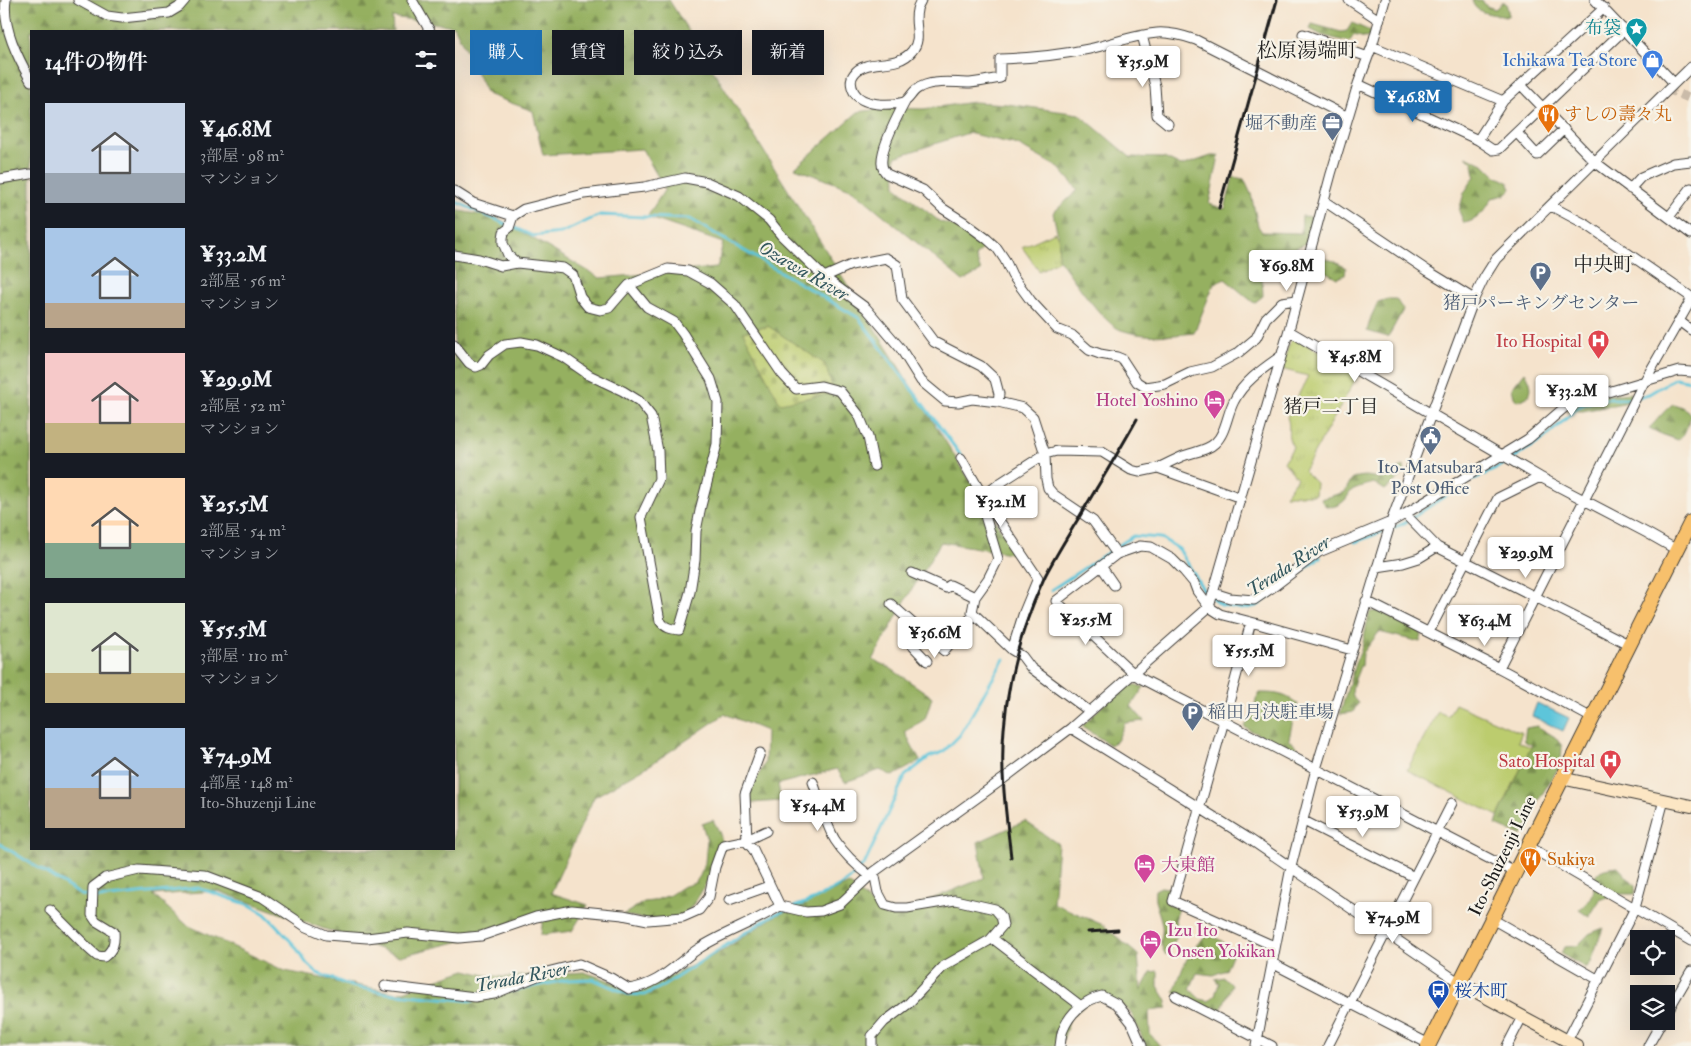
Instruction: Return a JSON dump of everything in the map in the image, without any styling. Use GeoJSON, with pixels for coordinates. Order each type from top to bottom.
{"type":"FeatureCollection","features":[{"type":"Feature","properties":{"kind":"main road","name":"Ito-Shuzenji Line"},"geometry":{"type":"LineString","coordinates":[[1428,1045],[1691,522]]}},
{"type":"Feature","properties":{"kind":"street"},"geometry":{"type":"LineString","coordinates":[[6,0],[11,40],[16,55],[30,79]]}},
{"type":"Feature","properties":{"kind":"street"},"geometry":{"type":"LineString","coordinates":[[78,0],[107,16],[122,18],[169,14],[185,0]]}},
{"type":"Feature","properties":{"kind":"street"},"geometry":{"type":"LineString","coordinates":[[412,0],[429,30]]}},
{"type":"Feature","properties":{"kind":"street"},"geometry":{"type":"LineString","coordinates":[[905,102],[885,104],[868,102],[857,96],[852,88],[852,78],[855,72],[862,67],[896,62],[905,58],[913,50],[917,43],[916,18],[921,0]]}},
{"type":"Feature","properties":{"kind":"street"},"geometry":{"type":"LineString","coordinates":[[1349,0],[1379,20]]}},
{"type":"Feature","properties":{"kind":"street"},"geometry":{"type":"LineString","coordinates":[[385,986],[475,997],[494,994],[547,972],[579,964],[612,978],[629,989],[660,979],[699,949],[782,906],[806,912],[820,911],[840,904],[872,874],[1071,728],[1209,607],[1289,331],[1348,117],[1385,0]]}},
{"type":"Feature","properties":{"kind":"street"},"geometry":{"type":"LineString","coordinates":[[1595,0],[1674,83]]}},
{"type":"Feature","properties":{"kind":"street"},"geometry":{"type":"LineString","coordinates":[[1478,140],[1503,101],[1604,8]]}},
{"type":"Feature","properties":{"kind":"street"},"geometry":{"type":"LineString","coordinates":[[1358,84],[1478,140],[1493,150],[1499,149],[1625,30]]}},
{"type":"Feature","properties":{"kind":"street"},"geometry":{"type":"LineString","coordinates":[[1297,300],[1282,302],[1266,318],[1256,338],[1225,361],[1212,367],[1190,372],[1164,384],[1150,387],[1142,386],[1122,359],[1089,350],[1072,335],[1057,329],[1031,301],[1012,276],[997,248],[988,239],[942,208],[922,190],[887,174],[882,164],[883,158],[892,127],[905,102],[918,88],[936,82],[970,83],[1000,78],[1000,59],[1041,56],[1088,49],[1142,35],[1159,33],[1183,36],[1196,40],[1348,117]]}},
{"type":"Feature","properties":{"kind":"street"},"geometry":{"type":"LineString","coordinates":[[1303,34],[1368,57]]}},
{"type":"Feature","properties":{"kind":"street"},"geometry":{"type":"LineString","coordinates":[[1142,35],[1155,86],[1157,115],[1168,124]]}},
{"type":"Feature","properties":{"kind":"street"},"geometry":{"type":"LineString","coordinates":[[1372,46],[1503,101]]}},
{"type":"Feature","properties":{"kind":"street"},"geometry":{"type":"LineString","coordinates":[[1257,1042],[1274,946],[1291,867],[1316,769],[1391,522],[1474,299],[1496,259],[1691,67]]}},
{"type":"Feature","properties":{"kind":"street"},"geometry":{"type":"LineString","coordinates":[[1522,85],[1595,162],[1691,234]]}},
{"type":"Feature","properties":{"kind":"street"},"geometry":{"type":"LineString","coordinates":[[1517,133],[1538,155],[1564,129]]}},
{"type":"Feature","properties":{"kind":"street"},"geometry":{"type":"LineString","coordinates":[[1630,189],[1641,177],[1672,162],[1691,160]]}},
{"type":"Feature","properties":{"kind":"street"},"geometry":{"type":"LineString","coordinates":[[0,179],[30,174]]}},
{"type":"Feature","properties":{"kind":"street"},"geometry":{"type":"LineString","coordinates":[[517,263],[508,255],[503,244],[504,232],[509,228],[512,216],[524,209],[584,194],[685,178],[707,182],[739,196],[769,220],[781,235],[824,277],[866,308],[901,349],[921,381],[945,402],[972,399],[998,402],[1023,408],[1033,416],[1045,454],[1048,488],[1053,494],[1093,522],[1117,553]]}},
{"type":"Feature","properties":{"kind":"street"},"geometry":{"type":"LineString","coordinates":[[1669,217],[1691,188]]}},
{"type":"Feature","properties":{"kind":"street"},"geometry":{"type":"LineString","coordinates":[[455,192],[478,206],[512,216]]}},
{"type":"Feature","properties":{"kind":"street"},"geometry":{"type":"LineString","coordinates":[[1324,201],[1428,271],[1474,299]]}},
{"type":"Feature","properties":{"kind":"street"},"geometry":{"type":"LineString","coordinates":[[1499,668],[1642,386],[1691,299],[1588,226],[1550,206]]}},
{"type":"Feature","properties":{"kind":"street"},"geometry":{"type":"LineString","coordinates":[[455,256],[479,259],[501,266],[517,263],[563,268],[573,275],[580,298],[588,307],[600,310],[609,308],[629,285],[646,277],[668,269],[688,271],[710,283],[735,305],[782,374],[796,389],[821,386],[840,391],[859,415],[868,437],[874,466]]}},
{"type":"Feature","properties":{"kind":"street"},"geometry":{"type":"LineString","coordinates":[[824,277],[851,265],[886,258],[897,265],[902,300],[934,342],[981,366],[995,378],[999,394],[998,402]]}},
{"type":"Feature","properties":{"kind":"street"},"geometry":{"type":"LineString","coordinates":[[455,345],[469,363],[476,367],[481,365],[489,356],[505,344],[520,342],[536,345],[563,357],[590,375],[623,391],[640,402],[651,416],[658,451],[659,479],[641,517],[660,621],[662,625],[680,630],[690,592],[695,560],[696,531],[717,444],[718,402],[711,379],[674,322],[648,307],[629,285]]}},
{"type":"Feature","properties":{"kind":"street"},"geometry":{"type":"LineString","coordinates":[[1679,321],[1691,330]]}},
{"type":"Feature","properties":{"kind":"street"},"geometry":{"type":"LineString","coordinates":[[1289,331],[1516,464],[1677,550]]}},
{"type":"Feature","properties":{"kind":"street"},"geometry":{"type":"LineString","coordinates":[[1089,711],[1031,668],[1022,656],[1012,650],[974,614],[972,607],[975,597],[988,579],[998,559],[983,509],[987,494],[1045,454],[1057,451],[1095,451],[1108,454],[1127,468],[1135,471],[1158,468],[1182,456],[1211,447],[1222,434],[1238,393],[1258,372],[1281,356]]}},
{"type":"Feature","properties":{"kind":"street"},"geometry":{"type":"LineString","coordinates":[[1214,593],[1230,598],[1254,600],[1276,586],[1319,552],[1391,522],[1503,456],[1528,439],[1572,401],[1588,394],[1642,386],[1679,371],[1691,372]]}},
{"type":"Feature","properties":{"kind":"street"},"geometry":{"type":"LineString","coordinates":[[961,458],[987,494],[1038,578],[1024,612],[1012,650]]}},
{"type":"Feature","properties":{"kind":"street"},"geometry":{"type":"LineString","coordinates":[[1158,468],[1241,498]]}},
{"type":"Feature","properties":{"kind":"street"},"geometry":{"type":"LineString","coordinates":[[1429,632],[1498,498],[1540,477]]}},
{"type":"Feature","properties":{"kind":"street"},"geometry":{"type":"LineString","coordinates":[[1406,514],[1437,547],[1630,645]]}},
{"type":"Feature","properties":{"kind":"street"},"geometry":{"type":"LineString","coordinates":[[1352,650],[1220,614],[1209,607],[1197,591],[1194,583],[1172,559],[1152,547],[1140,546],[1117,553],[1056,601],[1133,673],[1515,872]]}},
{"type":"Feature","properties":{"kind":"street"},"geometry":{"type":"LineString","coordinates":[[1377,567],[1403,563],[1419,558],[1437,547]]}},
{"type":"Feature","properties":{"kind":"street"},"geometry":{"type":"LineString","coordinates":[[1101,566],[1114,585]]}},
{"type":"Feature","properties":{"kind":"street"},"geometry":{"type":"LineString","coordinates":[[912,573],[946,588],[950,584],[975,597]]}},
{"type":"Feature","properties":{"kind":"street"},"geometry":{"type":"LineString","coordinates":[[1366,600],[1592,718]]}},
{"type":"Feature","properties":{"kind":"street"},"geometry":{"type":"LineString","coordinates":[[890,604],[944,651],[974,614]]}},
{"type":"Feature","properties":{"kind":"street"},"geometry":{"type":"LineString","coordinates":[[1251,622],[1173,901],[1274,946]]}},
{"type":"Feature","properties":{"kind":"street"},"geometry":{"type":"LineString","coordinates":[[920,630],[911,644],[927,661]]}},
{"type":"Feature","properties":{"kind":"street"},"geometry":{"type":"LineString","coordinates":[[1071,728],[1199,807],[1291,867],[1460,983],[1572,1043],[1599,980],[1636,908],[1664,800]]}},
{"type":"Feature","properties":{"kind":"street"},"geometry":{"type":"LineString","coordinates":[[760,753],[745,794],[745,840],[753,849],[769,886],[782,906]]}},
{"type":"Feature","properties":{"kind":"street"},"geometry":{"type":"LineString","coordinates":[[1561,778],[1691,806]]}},
{"type":"Feature","properties":{"kind":"street"},"geometry":{"type":"LineString","coordinates":[[813,782],[829,828],[836,840],[855,864],[872,874],[885,905],[907,908],[955,900],[995,909],[1001,916],[1003,925],[992,938],[975,950],[944,966],[908,1004],[884,1022],[872,1036],[872,1046]]}},
{"type":"Feature","properties":{"kind":"street"},"geometry":{"type":"LineString","coordinates":[[1328,1046],[1452,803]]}},
{"type":"Feature","properties":{"kind":"street"},"geometry":{"type":"LineString","coordinates":[[1302,820],[1414,877]]}},
{"type":"Feature","properties":{"kind":"street"},"geometry":{"type":"LineString","coordinates":[[50,910],[90,950],[97,956],[104,957],[110,953],[114,946],[114,932],[96,921],[92,915],[94,887],[105,878],[138,870],[204,875],[262,897],[305,926],[326,935],[367,938],[408,933],[459,938],[481,936],[536,917],[572,910],[623,915],[648,920],[683,917],[699,910],[709,896],[715,867],[723,845],[746,840],[766,831]]}},
{"type":"Feature","properties":{"kind":"street"},"geometry":{"type":"LineString","coordinates":[[1528,846],[1691,941]]}},
{"type":"Feature","properties":{"kind":"street"},"geometry":{"type":"LineString","coordinates":[[729,900],[769,886]]}},
{"type":"Feature","properties":{"kind":"street"},"geometry":{"type":"LineString","coordinates":[[1492,919],[1599,980]]}},
{"type":"Feature","properties":{"kind":"street"},"geometry":{"type":"LineString","coordinates":[[992,938],[1081,1006]]}},
{"type":"Feature","properties":{"kind":"street"},"geometry":{"type":"LineString","coordinates":[[1272,963],[1428,1045]]}},
{"type":"Feature","properties":{"kind":"street"},"geometry":{"type":"LineString","coordinates":[[1675,999],[1691,971]]}},
{"type":"Feature","properties":{"kind":"street"},"geometry":{"type":"LineString","coordinates":[[1060,1046],[1062,1030],[1077,1008],[1093,998],[1102,996],[1117,1004],[1132,1023],[1142,1046]]}},
{"type":"Feature","properties":{"kind":"street"},"geometry":{"type":"LineString","coordinates":[[1175,996],[1257,1042],[1272,1046]]}},
{"type":"Feature","properties":{"kind":"street"},"geometry":{"type":"LineString","coordinates":[[1507,1046],[1522,1017]]}},
{"type":"Feature","properties":{"kind":"street"},"geometry":{"type":"LineString","coordinates":[[1648,1046],[1657,1030]]}},
{"type":"Feature","properties":{"kind":"green space"},"geometry":{"type":"Polygon","coordinates":[[[0,0],[669,0],[688,30],[634,30],[634,75],[716,75],[1016,554],[941,542],[905,601],[873,660],[890,668],[932,697],[925,719],[905,732],[920,761],[893,776],[880,770],[845,782],[837,769],[778,784],[781,801],[751,803],[748,795],[765,763],[766,731],[725,714],[650,765],[594,797],[551,893],[588,905],[572,931],[541,935],[543,915],[481,936],[400,956],[218,891],[153,895],[187,925],[285,971],[397,993],[465,970],[505,977],[584,972],[640,991],[722,951],[773,917],[849,884],[886,917],[984,878],[978,842],[1025,821],[1058,844],[1053,903],[1103,925],[1138,955],[1141,990],[1151,972],[1158,971],[1158,986],[1167,1001],[1166,1009],[1149,1011],[1150,1034],[1160,1046],[1146,1046],[1131,1013],[1125,1007],[1093,998],[1070,1018],[1061,1046],[0,1046],[0,0]]]}},
{"type":"Feature","properties":{"kind":"green space"},"geometry":{"type":"Polygon","coordinates":[[[1472,0],[1482,0],[1486,6],[1495,9],[1502,3],[1506,3],[1509,15],[1505,17],[1480,11],[1472,0]]]}},
{"type":"Feature","properties":{"kind":"green space"},"geometry":{"type":"Polygon","coordinates":[[[1352,23],[1370,31],[1369,37],[1365,38],[1354,35],[1349,42],[1321,35],[1310,29],[1312,24],[1341,32],[1347,31],[1352,23]]]}},
{"type":"Feature","properties":{"kind":"green space"},"geometry":{"type":"Polygon","coordinates":[[[974,102],[1007,104],[1079,114],[1130,157],[1164,158],[1181,166],[1211,156],[1219,156],[1209,204],[1225,209],[1233,177],[1244,179],[1251,194],[1258,226],[1262,232],[1301,233],[1302,216],[1315,217],[1305,244],[1261,261],[1263,296],[1254,303],[1225,279],[1214,284],[1194,333],[1148,335],[1130,333],[1121,330],[1105,319],[1058,258],[1059,240],[1053,213],[1078,190],[1059,168],[1018,145],[968,133],[895,157],[896,187],[939,221],[970,232],[987,245],[975,256],[981,271],[963,281],[853,190],[795,168],[858,112],[887,108],[923,109],[974,102]]]}},
{"type":"Feature","properties":{"kind":"green space"},"geometry":{"type":"Polygon","coordinates":[[[1466,156],[1485,165],[1496,176],[1508,182],[1511,189],[1505,195],[1492,198],[1481,214],[1473,220],[1464,223],[1459,211],[1464,193],[1475,176],[1473,163],[1466,156]]]}},
{"type":"Feature","properties":{"kind":"green space"},"geometry":{"type":"Polygon","coordinates":[[[1055,232],[1059,240],[1059,260],[1039,271],[1022,247],[1055,232]]]}},
{"type":"Feature","properties":{"kind":"green space"},"geometry":{"type":"Polygon","coordinates":[[[1315,256],[1334,261],[1346,268],[1345,275],[1337,278],[1314,265],[1315,256]]]}},
{"type":"Feature","properties":{"kind":"green space"},"geometry":{"type":"Polygon","coordinates":[[[1396,299],[1403,310],[1388,337],[1367,331],[1378,302],[1396,299]]]}},
{"type":"Feature","properties":{"kind":"green space"},"geometry":{"type":"Polygon","coordinates":[[[768,326],[825,364],[834,393],[780,403],[743,332],[768,326]]]}},
{"type":"Feature","properties":{"kind":"green space"},"geometry":{"type":"Polygon","coordinates":[[[1292,336],[1358,375],[1304,471],[1316,483],[1315,495],[1285,495],[1297,478],[1284,462],[1293,447],[1288,434],[1289,425],[1287,417],[1308,376],[1281,369],[1292,336]]]}},
{"type":"Feature","properties":{"kind":"green space"},"geometry":{"type":"Polygon","coordinates":[[[1525,372],[1530,381],[1531,390],[1527,397],[1517,401],[1512,388],[1525,372]]]}},
{"type":"Feature","properties":{"kind":"green space"},"geometry":{"type":"Polygon","coordinates":[[[1631,393],[1628,402],[1583,411],[1566,410],[1593,396],[1631,393]]]}},
{"type":"Feature","properties":{"kind":"green space"},"geometry":{"type":"Polygon","coordinates":[[[1673,404],[1685,409],[1691,415],[1684,435],[1678,440],[1649,428],[1673,404]]]}},
{"type":"Feature","properties":{"kind":"green space"},"geometry":{"type":"Polygon","coordinates":[[[1404,466],[1405,473],[1385,490],[1374,483],[1359,487],[1352,490],[1344,501],[1331,507],[1325,505],[1321,499],[1345,492],[1355,478],[1366,476],[1380,479],[1404,466]]]}},
{"type":"Feature","properties":{"kind":"green space"},"geometry":{"type":"Polygon","coordinates":[[[1378,611],[1416,628],[1422,635],[1420,642],[1379,632],[1363,653],[1362,666],[1360,666],[1353,686],[1354,699],[1358,703],[1353,712],[1340,714],[1356,660],[1361,651],[1368,617],[1370,612],[1378,611]]]}},
{"type":"Feature","properties":{"kind":"green space"},"geometry":{"type":"Polygon","coordinates":[[[1130,684],[1144,687],[1131,706],[1144,721],[1125,723],[1117,741],[1110,745],[1082,726],[1116,692],[1130,684]]]}},
{"type":"Feature","properties":{"kind":"green space"},"geometry":{"type":"Polygon","coordinates":[[[1260,693],[1280,695],[1298,704],[1289,739],[1307,760],[1244,727],[1253,716],[1256,699],[1260,693]]]}},
{"type":"Feature","properties":{"kind":"green space"},"geometry":{"type":"Polygon","coordinates":[[[1455,704],[1522,733],[1518,742],[1531,747],[1498,816],[1407,770],[1438,712],[1448,716],[1455,704]]]}},
{"type":"Feature","properties":{"kind":"green space"},"geometry":{"type":"Polygon","coordinates":[[[1537,726],[1555,737],[1562,746],[1561,764],[1534,807],[1530,821],[1522,836],[1496,825],[1500,812],[1532,745],[1524,741],[1526,728],[1537,726]]]}},
{"type":"Feature","properties":{"kind":"green space"},"geometry":{"type":"Polygon","coordinates":[[[713,820],[721,836],[720,849],[713,870],[689,910],[676,918],[661,921],[623,915],[644,902],[670,895],[682,887],[695,883],[705,863],[707,840],[702,824],[713,820]]]}},
{"type":"Feature","properties":{"kind":"green space"},"geometry":{"type":"Polygon","coordinates":[[[1618,867],[1635,886],[1635,894],[1615,894],[1600,900],[1589,917],[1579,910],[1593,894],[1593,881],[1597,874],[1606,869],[1618,867]]]}},
{"type":"Feature","properties":{"kind":"green space"},"geometry":{"type":"Polygon","coordinates":[[[1161,887],[1168,888],[1170,891],[1168,904],[1179,908],[1175,920],[1178,935],[1166,955],[1161,945],[1162,925],[1155,899],[1155,890],[1161,887]]]}},
{"type":"Feature","properties":{"kind":"green space"},"geometry":{"type":"Polygon","coordinates":[[[1603,928],[1590,964],[1586,968],[1561,954],[1564,947],[1577,946],[1589,934],[1603,928]]]}},
{"type":"Feature","properties":{"kind":"green space"},"geometry":{"type":"Polygon","coordinates":[[[1210,935],[1222,941],[1232,955],[1226,970],[1213,975],[1197,973],[1190,989],[1200,999],[1209,1001],[1215,995],[1219,984],[1215,979],[1224,977],[1232,985],[1219,1014],[1174,992],[1191,952],[1202,939],[1210,935]]]}},
{"type":"Feature","properties":{"kind":"water"},"geometry":{"type":"Polygon","coordinates":[[[1537,703],[1569,718],[1563,731],[1532,716],[1537,703]]]}},
{"type":"Feature","properties":{"kind":"waterway","name":"Ozawa River"},"geometry":{"type":"LineString","coordinates":[[455,201],[533,236],[561,233],[600,215],[690,219],[859,318],[962,457]]}},
{"type":"Feature","properties":{"kind":"waterway","name":"Terada River"},"geometry":{"type":"LineString","coordinates":[[1355,542],[1403,524],[1460,486],[1496,469],[1541,441],[1580,406],[1598,399],[1631,399],[1649,394],[1675,378],[1691,381]]}},
{"type":"Feature","properties":{"kind":"waterway","name":"Ozawa River"},"geometry":{"type":"LineString","coordinates":[[988,495],[997,509]]}},
{"type":"Feature","properties":{"kind":"waterway","name":"Terada River"},"geometry":{"type":"LineString","coordinates":[[1051,590],[1133,536],[1161,538],[1179,549],[1204,591],[1221,605],[1242,609],[1257,606],[1320,557]]}},
{"type":"Feature","properties":{"kind":"waterway","name":"Terada River"},"geometry":{"type":"LineString","coordinates":[[794,907],[813,900],[840,886],[850,879],[865,863],[905,776],[929,757],[943,752],[960,735],[1004,659]]}},
{"type":"Feature","properties":{"kind":"waterway","name":"Terada River"},"geometry":{"type":"LineString","coordinates":[[0,844],[81,895],[99,898],[198,888],[250,905],[265,914],[276,925],[295,946],[307,964],[317,973],[351,986],[386,993],[473,1001]]}},
{"type":"Feature","properties":{"kind":"waterway","name":"Terada River"},"geometry":{"type":"LineString","coordinates":[[510,991],[567,980],[593,979],[628,994],[644,995],[663,986],[773,915],[786,910]]}},
{"type":"Feature","properties":{"kind":"tunnel"},"geometry":{"type":"LineString","coordinates":[[1667,89],[1691,99]]}},
{"type":"Feature","properties":{"kind":"railway"},"geometry":{"type":"LineString","coordinates":[[1219,208],[1277,0]]}},
{"type":"Feature","properties":{"kind":"railway"},"geometry":{"type":"LineString","coordinates":[[1011,857],[1004,793],[1003,745],[1009,689],[1023,632],[1045,576],[1137,419]]}},
{"type":"Feature","properties":{"kind":"railway"},"geometry":{"type":"LineString","coordinates":[[1088,932],[1118,930]]}},
{"type":"Feature","properties":{"kind":"place","name":"布袋"},"geometry":{"type":"Point","coordinates":[1637,47]}},
{"type":"Feature","properties":{"kind":"place","name":"Ichikawa Tea Store"},"geometry":{"type":"Point","coordinates":[1653,79]}},
{"type":"Feature","properties":{"kind":"place","name":"すしの壽々丸"},"geometry":{"type":"Point","coordinates":[1548,133]}},
{"type":"Feature","properties":{"kind":"place","name":"堀不動産"},"geometry":{"type":"Point","coordinates":[1333,142]}},
{"type":"Feature","properties":{"kind":"place","name":"猪戸パーキングセンター"},"geometry":{"type":"Point","coordinates":[1541,292]}},
{"type":"Feature","properties":{"kind":"place","name":"Ito Hospital"},"geometry":{"type":"Point","coordinates":[1598,360]}},
{"type":"Feature","properties":{"kind":"place","name":"Hotel Yoshino"},"geometry":{"type":"Point","coordinates":[1214,419]}},
{"type":"Feature","properties":{"kind":"place","name":"Ito-Matsubara Post Office"},"geometry":{"type":"Point","coordinates":[1430,456]}},
{"type":"Feature","properties":{"kind":"place","name":"稲田月決駐車場"},"geometry":{"type":"Point","coordinates":[1192,731]}},
{"type":"Feature","properties":{"kind":"place","name":"Sato Hospital"},"geometry":{"type":"Point","coordinates":[1611,780]}},
{"type":"Feature","properties":{"kind":"place","name":"Sukiya"},"geometry":{"type":"Point","coordinates":[1531,878]}},
{"type":"Feature","properties":{"kind":"place","name":"大東館"},"geometry":{"type":"Point","coordinates":[1145,884]}},
{"type":"Feature","properties":{"kind":"place","name":"Izu Ito Onsen Yokikan"},"geometry":{"type":"Point","coordinates":[1151,959]}},
{"type":"Feature","properties":{"kind":"place","name":"桜木町"},"geometry":{"type":"Point","coordinates":[1438,1010]}},
{"type":"Feature","properties":{"kind":"district","name":"松原湯端町"},"geometry":{"type":"Point","coordinates":[1307,50]}},
{"type":"Feature","properties":{"kind":"district","name":"中央町"},"geometry":{"type":"Point","coordinates":[1603,264]}},
{"type":"Feature","properties":{"kind":"district","name":"猪戸二丁目"},"geometry":{"type":"Point","coordinates":[1331,406]}}]}
